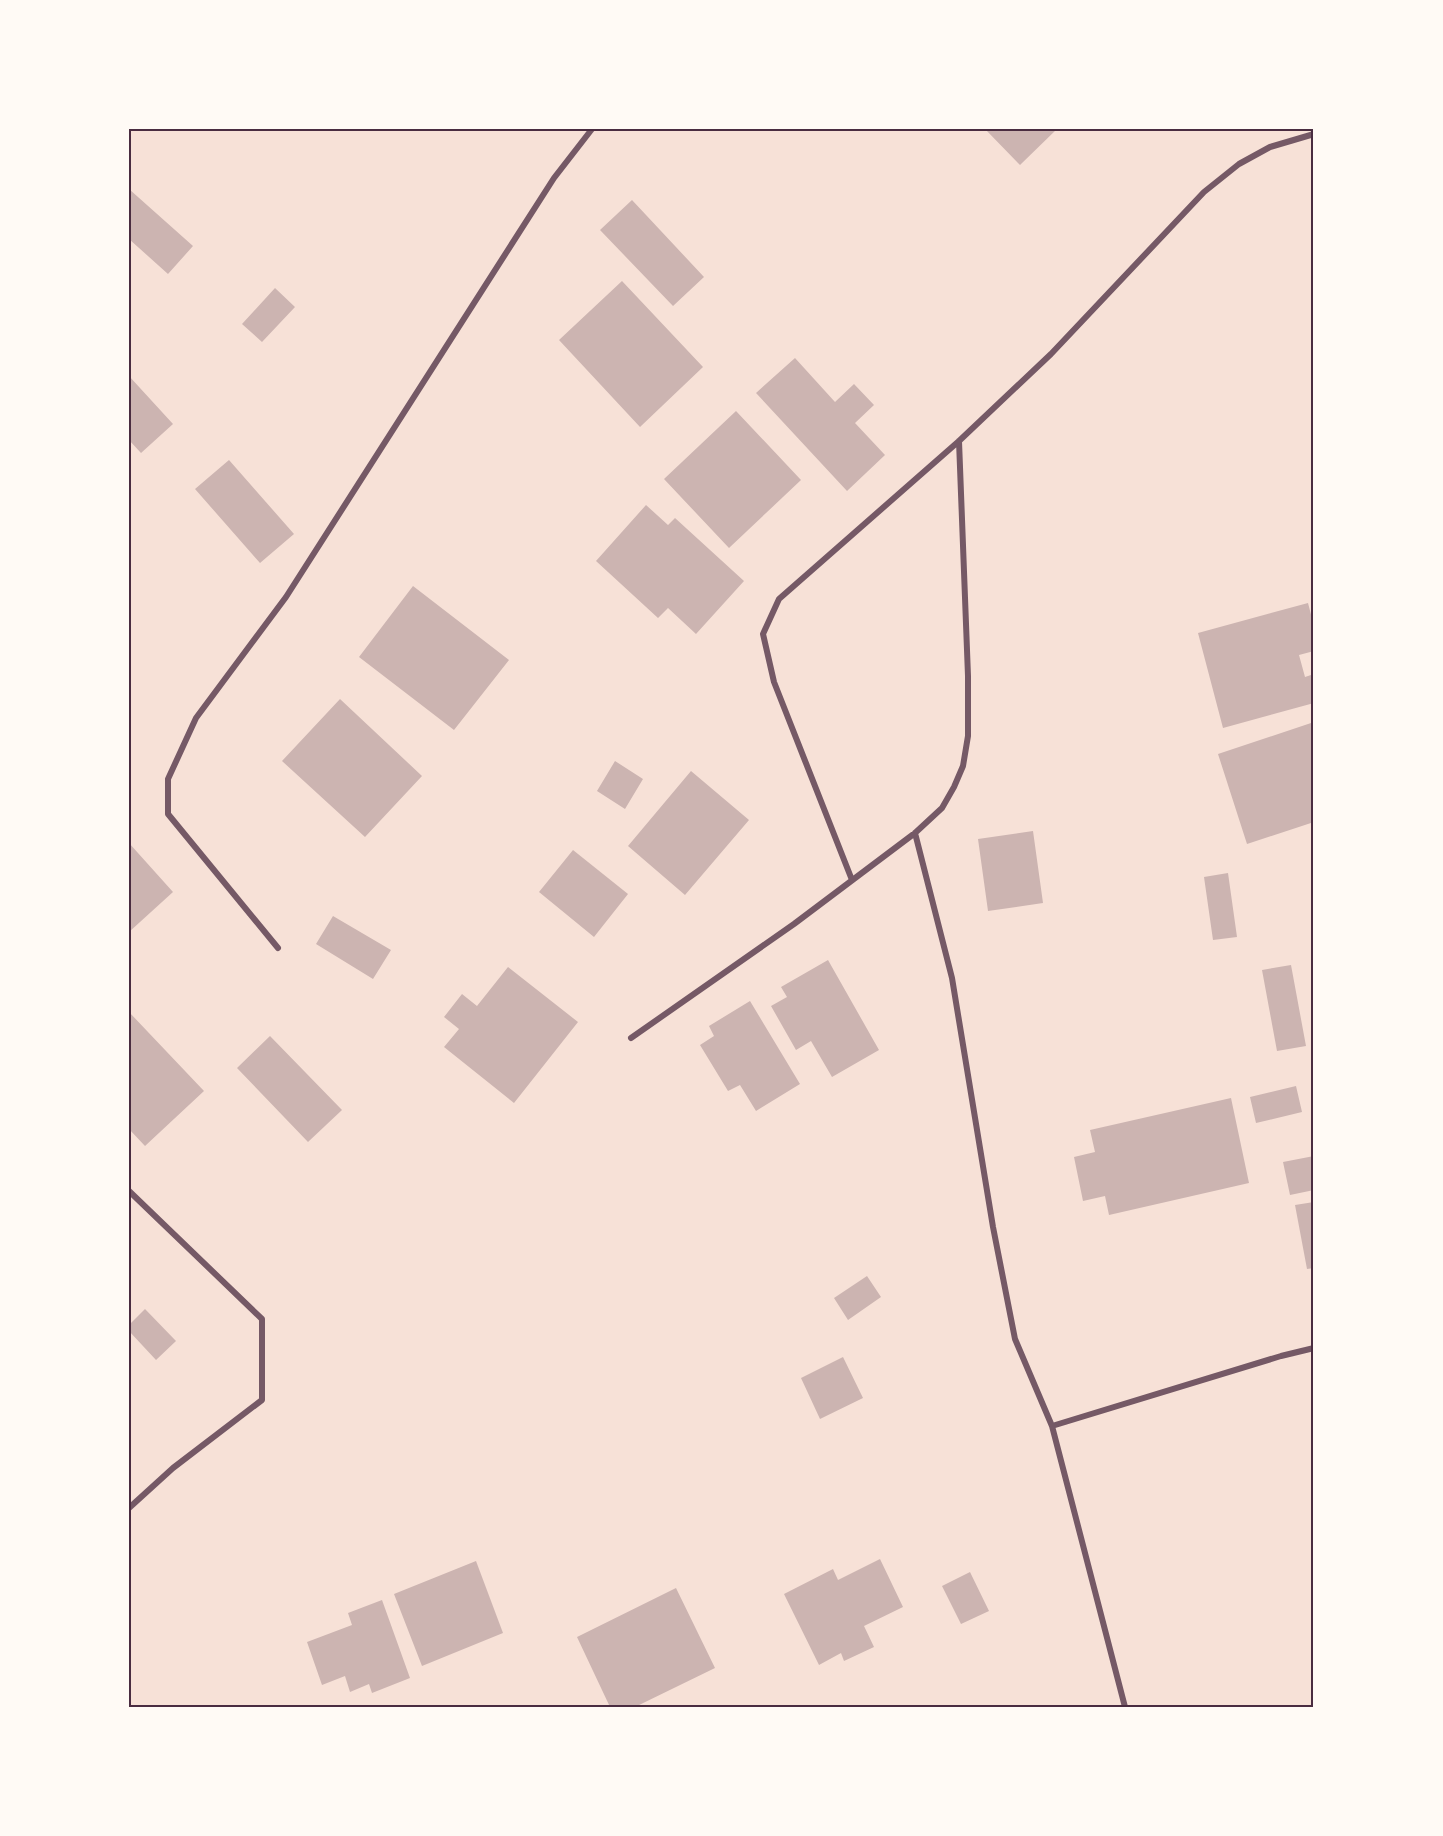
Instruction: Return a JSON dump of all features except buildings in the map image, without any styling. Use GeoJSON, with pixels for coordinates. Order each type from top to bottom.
{"type":"FeatureCollection","features":[{"type":"Feature","properties":{"kind":"street"},"geometry":{"type":"LineString","coordinates":[[278,948],[168,814],[168,779],[196,718],[286,597],[554,178],[592,129]]}},
{"type":"Feature","properties":{"kind":"street"},"geometry":{"type":"LineString","coordinates":[[852,880],[774,682],[763,634],[779,599],[959,441],[1051,354],[1204,192],[1239,164],[1270,147],[1314,134]]}},
{"type":"Feature","properties":{"kind":"street"},"geometry":{"type":"LineString","coordinates":[[631,1038],[915,833],[942,808],[954,787],[963,766],[968,736],[968,676],[959,441]]}},
{"type":"Feature","properties":{"kind":"street"},"geometry":{"type":"LineString","coordinates":[[915,833],[952,978],[993,1227],[1015,1338],[1052,1426],[1125,1707]]}},
{"type":"Feature","properties":{"kind":"street"},"geometry":{"type":"LineString","coordinates":[[129,1191],[262,1319],[262,1400],[173,1468],[129,1508]]}},
{"type":"Feature","properties":{"kind":"street"},"geometry":{"type":"LineString","coordinates":[[1052,1426],[1314,1348]]}}]}
